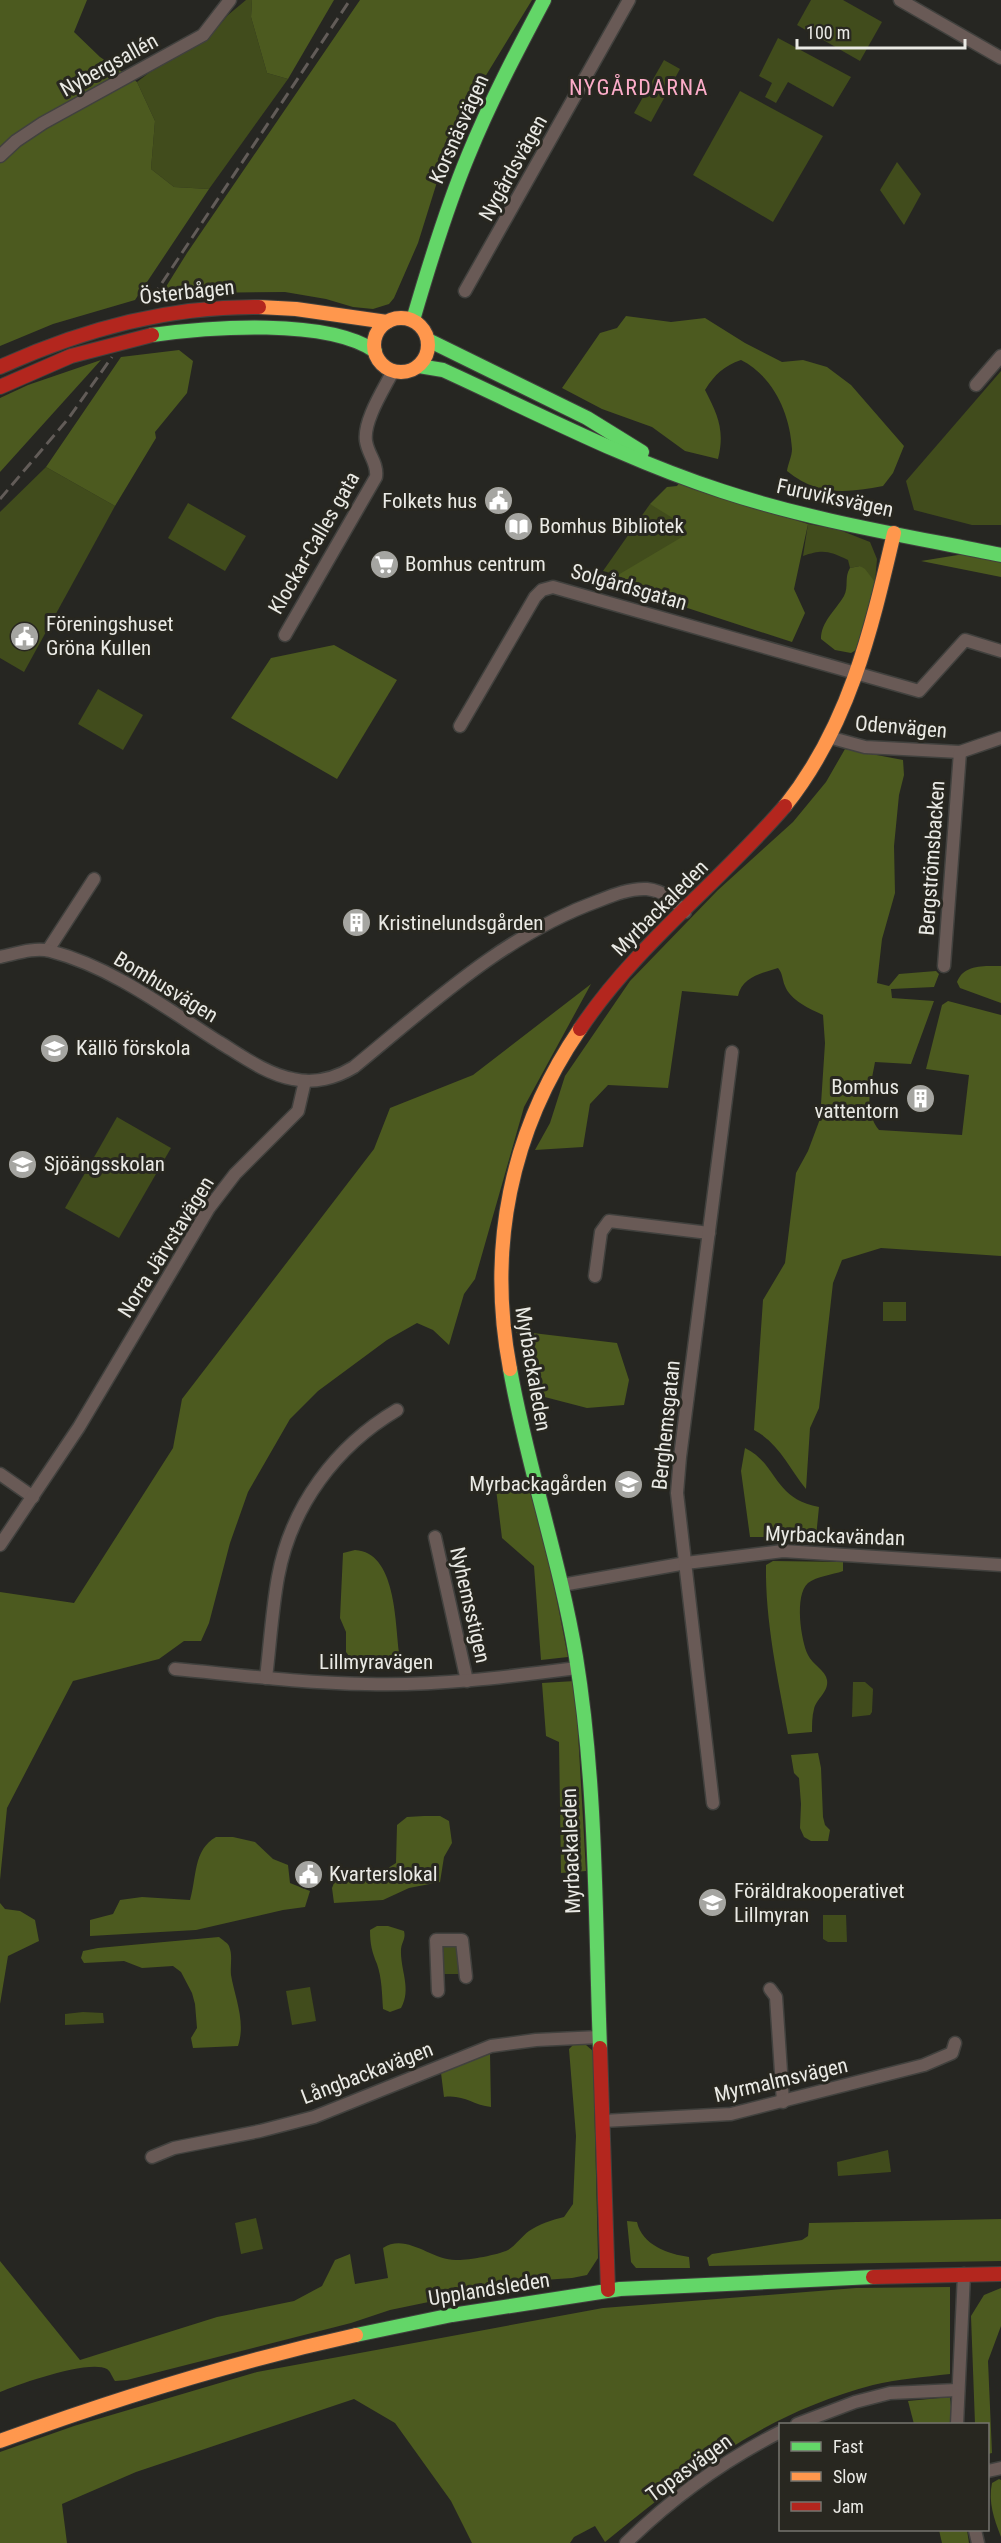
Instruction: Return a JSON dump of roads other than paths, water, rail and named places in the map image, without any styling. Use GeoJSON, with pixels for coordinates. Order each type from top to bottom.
{"type":"FeatureCollection","features":[{"type":"Feature","properties":{"kind":"street","name":"Nybergsallén"},"geometry":{"type":"LineString","coordinates":[[0,156],[16,141],[43,123],[203,35],[230,0]]}},
{"type":"Feature","properties":{"kind":"street","name":"Korsnäsvägen"},"geometry":{"type":"LineString","coordinates":[[407,319],[424,280],[440,228],[468,155],[544,0]]}},
{"type":"Feature","properties":{"kind":"street","name":"Nygårdsvägen"},"geometry":{"type":"LineString","coordinates":[[465,291],[629,0]]}},
{"type":"Feature","properties":{"kind":"street"},"geometry":{"type":"LineString","coordinates":[[900,0],[1001,58]]}},
{"type":"Feature","properties":{"kind":"street","name":"Österbågen"},"geometry":{"type":"LineString","coordinates":[[0,367],[54,341],[86,331],[184,309],[264,307],[371,322],[387,322]]}},
{"type":"Feature","properties":{"kind":"street"},"geometry":{"type":"LineString","coordinates":[[407,319],[423,328],[428,340],[428,353],[419,366],[407,372],[393,371],[381,362],[375,351],[377,333],[387,322],[407,319]]}},
{"type":"Feature","properties":{"kind":"street","name":"Österbågen"},"geometry":{"type":"LineString","coordinates":[[0,387],[53,364],[96,349],[139,337],[188,329],[226,326],[314,332],[356,339],[375,351]]}},
{"type":"Feature","properties":{"kind":"street","name":"Furuviksvägen"},"geometry":{"type":"LineString","coordinates":[[428,340],[587,418],[618,435],[664,467]]}},
{"type":"Feature","properties":{"kind":"street"},"geometry":{"type":"LineString","coordinates":[[976,385],[1001,356]]}},
{"type":"Feature","properties":{"kind":"street","name":"Furuviksvägen"},"geometry":{"type":"LineString","coordinates":[[419,366],[443,370],[615,449],[722,491],[775,508],[1001,555]]}},
{"type":"Feature","properties":{"kind":"street","name":"Klockar-Calles gata"},"geometry":{"type":"LineString","coordinates":[[285,635],[376,477],[376,468],[366,441],[368,423],[393,371]]}},
{"type":"Feature","properties":{"kind":"street","name":"Myrbackaleden"},"geometry":{"type":"LineString","coordinates":[[608,2290],[588,1766],[577,1668],[562,1585],[518,1417],[503,1341],[501,1241],[509,1191],[519,1153],[534,1114],[547,1083],[574,1035],[625,972],[762,834],[810,773],[832,738],[867,643],[894,533]]}},
{"type":"Feature","properties":{"kind":"street","name":"Solgårdsgatan"},"geometry":{"type":"LineString","coordinates":[[460,726],[535,597],[542,590],[553,587],[919,691],[965,640],[1001,651]]}},
{"type":"Feature","properties":{"kind":"street","name":"Odenvägen"},"geometry":{"type":"LineString","coordinates":[[832,738],[865,747],[960,752],[1001,738]]}},
{"type":"Feature","properties":{"kind":"street","name":"Bergströmsbacken"},"geometry":{"type":"LineString","coordinates":[[944,966],[960,752]]}},
{"type":"Feature","properties":{"kind":"street"},"geometry":{"type":"LineString","coordinates":[[48,950],[94,879]]}},
{"type":"Feature","properties":{"kind":"street"},"geometry":{"type":"LineString","coordinates":[[305,1081],[334,1077],[354,1067],[465,976],[510,944],[560,916],[614,895],[646,889],[664,894],[685,912]]}},
{"type":"Feature","properties":{"kind":"street","name":"Bomhusvägen"},"geometry":{"type":"LineString","coordinates":[[0,957],[32,950],[48,950],[111,974],[254,1063],[285,1078],[305,1081]]}},
{"type":"Feature","properties":{"kind":"street","name":"Berghemsgatan"},"geometry":{"type":"LineString","coordinates":[[713,1803],[678,1510],[680,1457],[732,1052]]}},
{"type":"Feature","properties":{"kind":"street","name":"Norra Järvstavägen"},"geometry":{"type":"LineString","coordinates":[[0,1545],[107,1381],[209,1208],[235,1174],[298,1111],[305,1081]]}},
{"type":"Feature","properties":{"kind":"street"},"geometry":{"type":"LineString","coordinates":[[595,1276],[600,1232],[609,1221],[709,1233]]}},
{"type":"Feature","properties":{"kind":"street"},"geometry":{"type":"LineString","coordinates":[[266,1678],[278,1578],[286,1546],[299,1515],[315,1487],[341,1453],[372,1426],[398,1410]]}},
{"type":"Feature","properties":{"kind":"street"},"geometry":{"type":"LineString","coordinates":[[0,1474],[33,1497]]}},
{"type":"Feature","properties":{"kind":"street","name":"Nyhemsstigen"},"geometry":{"type":"LineString","coordinates":[[435,1537],[467,1681]]}},
{"type":"Feature","properties":{"kind":"street","name":"Myrbackavändan"},"geometry":{"type":"LineString","coordinates":[[562,1585],[686,1563],[783,1551],[1001,1564]]}},
{"type":"Feature","properties":{"kind":"street","name":"Lillmyravägen"},"geometry":{"type":"LineString","coordinates":[[175,1669],[266,1678],[368,1684],[467,1681],[577,1668]]}},
{"type":"Feature","properties":{"kind":"street"},"geometry":{"type":"LineString","coordinates":[[438,1991],[436,1940],[462,1940],[466,1977]]}},
{"type":"Feature","properties":{"kind":"street"},"geometry":{"type":"LineString","coordinates":[[770,1989],[776,1997],[783,2102]]}},
{"type":"Feature","properties":{"kind":"street","name":"Långbackavägen"},"geometry":{"type":"LineString","coordinates":[[152,2157],[174,2148],[314,2117],[491,2046],[536,2040],[598,2037]]}},
{"type":"Feature","properties":{"kind":"street","name":"Myrmalmsvägen"},"geometry":{"type":"LineString","coordinates":[[603,2121],[731,2114],[924,2066],[952,2053],[954,2043]]}},
{"type":"Feature","properties":{"kind":"street"},"geometry":{"type":"LineString","coordinates":[[957,2423],[964,2274]]}},
{"type":"Feature","properties":{"kind":"street","name":"Upplandsleden"},"geometry":{"type":"LineString","coordinates":[[0,2441],[146,2390],[280,2352],[439,2317],[608,2290],[749,2282],[1001,2274]]}},
{"type":"Feature","properties":{"kind":"street"},"geometry":{"type":"LineString","coordinates":[[800,2423],[855,2402],[890,2393],[957,2390]]}},
{"type":"Feature","properties":{"kind":"street","name":"Topasvägen"},"geometry":{"type":"LineString","coordinates":[[626,2543],[700,2481],[779,2433]]}},
{"type":"Feature","properties":{"kind":"railway"},"geometry":{"type":"LineString","coordinates":[[152,298],[350,0]]}},
{"type":"Feature","properties":{"kind":"railway"},"geometry":{"type":"LineString","coordinates":[[0,499],[68,419],[112,357]]}},
{"type":"Feature","properties":{"kind":"place","name":"Folkets hus"},"geometry":{"type":"Point","coordinates":[498,501]}},
{"type":"Feature","properties":{"kind":"place","name":"Bomhus Bibliotek"},"geometry":{"type":"Point","coordinates":[518,526]}},
{"type":"Feature","properties":{"kind":"place","name":"Bomhus centrum"},"geometry":{"type":"Point","coordinates":[384,564]}},
{"type":"Feature","properties":{"kind":"place","name":"Föreningshuset Gröna Kullen"},"geometry":{"type":"Point","coordinates":[25,636]}},
{"type":"Feature","properties":{"kind":"place","name":"Kristinelundsgården"},"geometry":{"type":"Point","coordinates":[357,923]}},
{"type":"Feature","properties":{"kind":"place","name":"Källö förskola"},"geometry":{"type":"Point","coordinates":[55,1048]}},
{"type":"Feature","properties":{"kind":"place","name":"Bomhus vattentorn"},"geometry":{"type":"Point","coordinates":[920,1099]}},
{"type":"Feature","properties":{"kind":"place","name":"Sjöängsskolan"},"geometry":{"type":"Point","coordinates":[23,1164]}},
{"type":"Feature","properties":{"kind":"place","name":"Myrbackagården"},"geometry":{"type":"Point","coordinates":[628,1484]}},
{"type":"Feature","properties":{"kind":"place","name":"Kvarterslokal"},"geometry":{"type":"Point","coordinates":[308,1874]}},
{"type":"Feature","properties":{"kind":"place","name":"Föräldrakooperativet Lillmyran"},"geometry":{"type":"Point","coordinates":[713,1903]}},
{"type":"Feature","properties":{"kind":"district","name":"NYGÅRDARNA"},"geometry":{"type":"Point","coordinates":[639,87]}}]}
